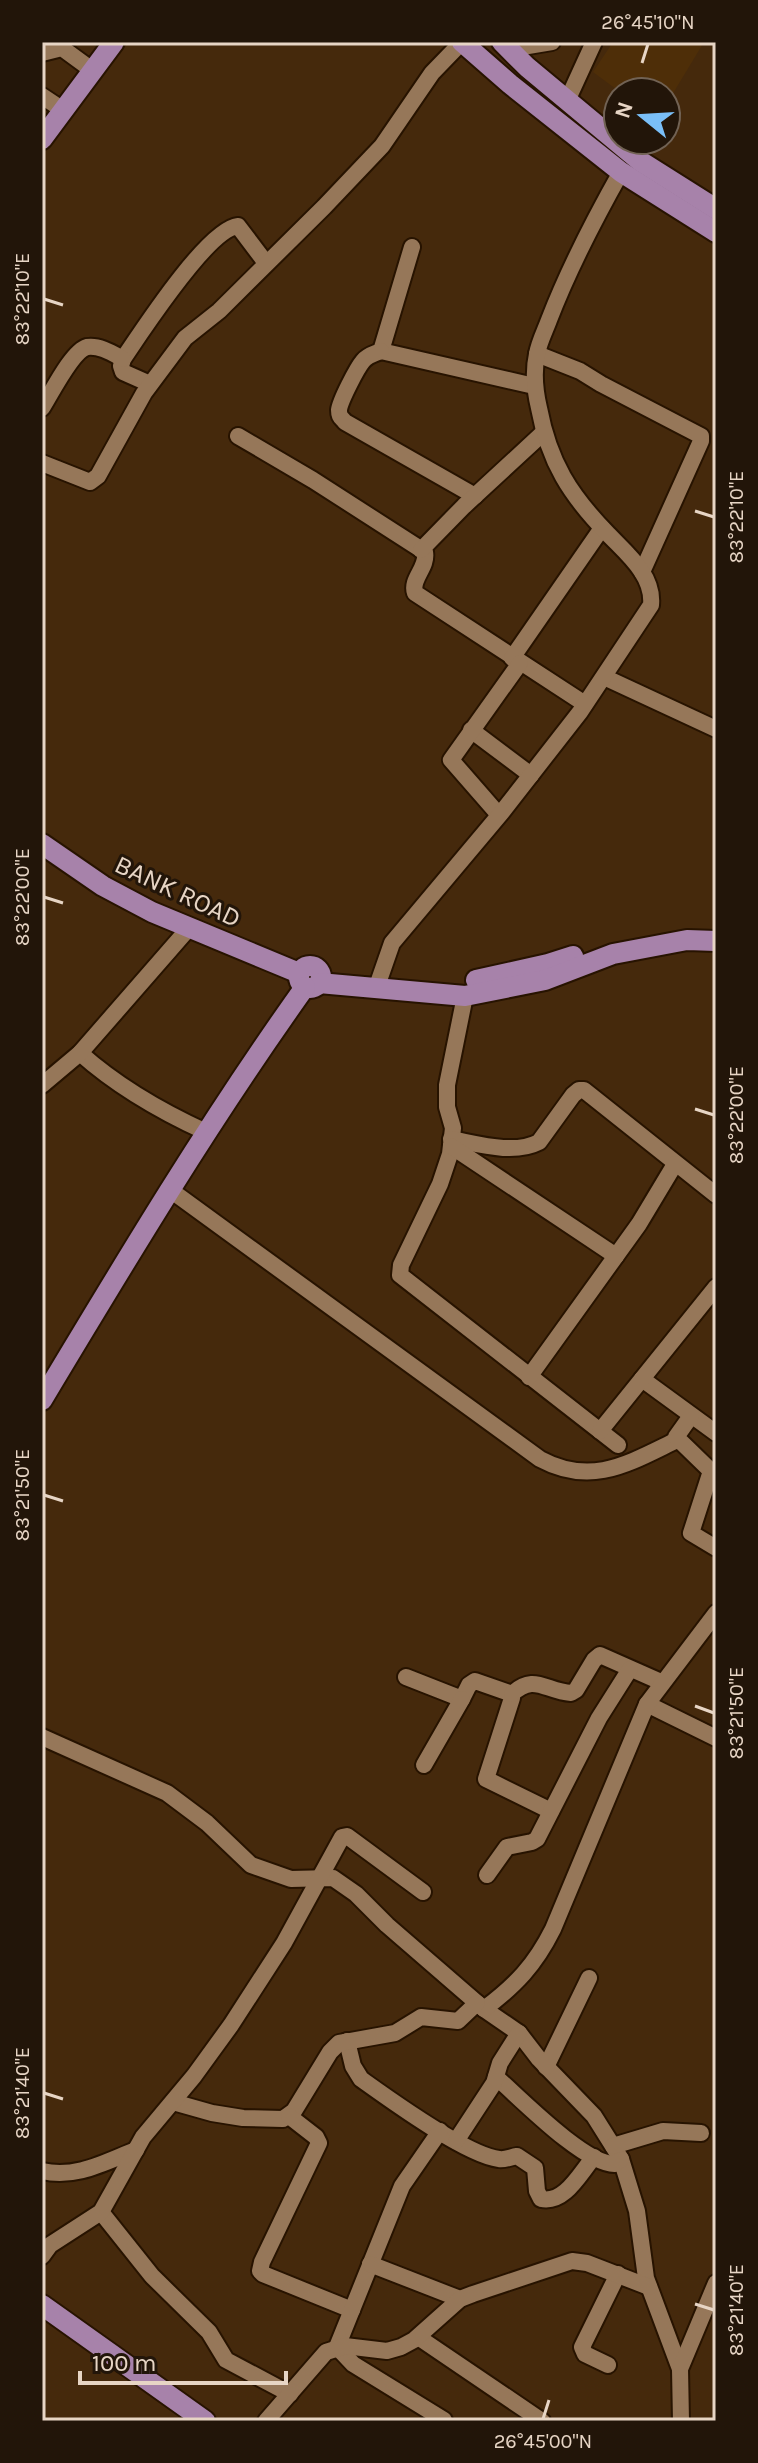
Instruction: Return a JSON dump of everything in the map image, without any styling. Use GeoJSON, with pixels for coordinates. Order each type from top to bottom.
{"type":"FeatureCollection","features":[{"type":"Feature","properties":{"kind":"main road"},"geometry":{"type":"LineString","coordinates":[[42,139],[114,42]]}},
{"type":"Feature","properties":{"kind":"main road"},"geometry":{"type":"LineString","coordinates":[[462,42],[621,172],[716,232]]}},
{"type":"Feature","properties":{"kind":"main road"},"geometry":{"type":"LineString","coordinates":[[506,46],[640,161],[716,209]]}},
{"type":"Feature","properties":{"kind":"main road","name":"BANK ROAD"},"geometry":{"type":"LineString","coordinates":[[42,844],[103,886],[152,912],[311,979],[377,983]]}},
{"type":"Feature","properties":{"kind":"main road"},"geometry":{"type":"LineString","coordinates":[[377,983],[466,983],[548,964],[614,942],[687,928],[716,928]]}},
{"type":"Feature","properties":{"kind":"main road"},"geometry":{"type":"LineString","coordinates":[[377,983],[465,996],[545,980],[613,954],[687,940],[716,941]]}},
{"type":"Feature","properties":{"kind":"main road"},"geometry":{"type":"LineString","coordinates":[[42,1400],[169,1189],[311,979]]}},
{"type":"Feature","properties":{"kind":"main road"},"geometry":{"type":"LineString","coordinates":[[42,2305],[205,2421]]}},
{"type":"Feature","properties":{"kind":"street"},"geometry":{"type":"LineString","coordinates":[[42,463],[90,482],[98,476],[150,384],[185,338],[219,311],[382,146],[432,73],[462,42]]}},
{"type":"Feature","properties":{"kind":"street"},"geometry":{"type":"LineString","coordinates":[[506,46],[552,42]]}},
{"type":"Feature","properties":{"kind":"street"},"geometry":{"type":"LineString","coordinates":[[567,101],[594,42]]}},
{"type":"Feature","properties":{"kind":"street"},"geometry":{"type":"LineString","coordinates":[[42,53],[62,48],[92,70]]}},
{"type":"Feature","properties":{"kind":"street"},"geometry":{"type":"LineString","coordinates":[[42,96],[63,110]]}},
{"type":"Feature","properties":{"kind":"street"},"geometry":{"type":"LineString","coordinates":[[377,983],[392,943],[531,775],[585,704],[651,605],[650,591],[642,572],[560,475],[543,433],[534,386],[537,354],[571,266],[621,172]]}},
{"type":"Feature","properties":{"kind":"street"},"geometry":{"type":"LineString","coordinates":[[150,384],[123,372],[123,359],[186,270],[232,226],[238,226],[266,263]]}},
{"type":"Feature","properties":{"kind":"street"},"geometry":{"type":"LineString","coordinates":[[381,351],[412,247]]}},
{"type":"Feature","properties":{"kind":"street"},"geometry":{"type":"LineString","coordinates":[[42,408],[74,356],[85,347],[102,348],[123,359]]}},
{"type":"Feature","properties":{"kind":"street"},"geometry":{"type":"LineString","coordinates":[[475,496],[340,417],[341,404],[361,364],[381,351],[534,386]]}},
{"type":"Feature","properties":{"kind":"street"},"geometry":{"type":"LineString","coordinates":[[537,354],[587,375],[701,436],[642,572]]}},
{"type":"Feature","properties":{"kind":"street"},"geometry":{"type":"LineString","coordinates":[[421,550],[543,433]]}},
{"type":"Feature","properties":{"kind":"street"},"geometry":{"type":"LineString","coordinates":[[238,436],[425,552],[426,560],[414,585],[415,593],[585,704]]}},
{"type":"Feature","properties":{"kind":"street"},"geometry":{"type":"LineString","coordinates":[[499,815],[452,764],[453,756],[602,528]]}},
{"type":"Feature","properties":{"kind":"street"},"geometry":{"type":"LineString","coordinates":[[604,677],[714,723]]}},
{"type":"Feature","properties":{"kind":"street"},"geometry":{"type":"LineString","coordinates":[[471,730],[531,775]]}},
{"type":"Feature","properties":{"kind":"street"},"geometry":{"type":"LineString","coordinates":[[42,1085],[80,1053],[189,928]]}},
{"type":"Feature","properties":{"kind":"street"},"geometry":{"type":"LineString","coordinates":[[465,996],[447,1085],[447,1107],[453,1128],[451,1142],[440,1184],[401,1265],[400,1275],[618,1445]]}},
{"type":"Feature","properties":{"kind":"street"},"geometry":{"type":"LineString","coordinates":[[80,1053],[106,1077],[164,1113],[206,1132]]}},
{"type":"Feature","properties":{"kind":"street"},"geometry":{"type":"LineString","coordinates":[[451,1142],[515,1148],[530,1146],[539,1142],[573,1095],[584,1090],[716,1195]]}},
{"type":"Feature","properties":{"kind":"street"},"geometry":{"type":"LineString","coordinates":[[451,1142],[616,1256]]}},
{"type":"Feature","properties":{"kind":"street"},"geometry":{"type":"LineString","coordinates":[[529,1377],[639,1224],[675,1164]]}},
{"type":"Feature","properties":{"kind":"street"},"geometry":{"type":"LineString","coordinates":[[169,1189],[554,1467],[571,1472],[603,1471],[677,1440]]}},
{"type":"Feature","properties":{"kind":"street"},"geometry":{"type":"LineString","coordinates":[[600,1431],[716,1287]]}},
{"type":"Feature","properties":{"kind":"street"},"geometry":{"type":"LineString","coordinates":[[642,1379],[716,1433]]}},
{"type":"Feature","properties":{"kind":"street"},"geometry":{"type":"LineString","coordinates":[[691,1416],[677,1434],[677,1440],[710,1468],[711,1474],[710,1493],[691,1533],[716,1548]]}},
{"type":"Feature","properties":{"kind":"street"},"geometry":{"type":"LineString","coordinates":[[173,2102],[243,2118],[275,2120],[289,2116],[334,2046],[395,2033],[421,2017],[458,2021],[508,1991],[540,1956],[647,1704],[716,1613]]}},
{"type":"Feature","properties":{"kind":"street"},"geometry":{"type":"LineString","coordinates":[[551,1811],[486,1779],[512,1694],[522,1684],[532,1683],[571,1693],[600,1655],[661,1682]]}},
{"type":"Feature","properties":{"kind":"street"},"geometry":{"type":"LineString","coordinates":[[487,1875],[507,1847],[537,1839],[599,1718],[630,1669]]}},
{"type":"Feature","properties":{"kind":"street"},"geometry":{"type":"LineString","coordinates":[[406,1677],[462,1699]]}},
{"type":"Feature","properties":{"kind":"street"},"geometry":{"type":"LineString","coordinates":[[424,1765],[469,1685],[475,1681],[512,1694]]}},
{"type":"Feature","properties":{"kind":"street"},"geometry":{"type":"LineString","coordinates":[[647,1704],[716,1738]]}},
{"type":"Feature","properties":{"kind":"street"},"geometry":{"type":"LineString","coordinates":[[42,1737],[167,1793],[207,1823],[251,1865],[291,1879],[333,1878],[356,1894],[387,1925],[481,2006],[519,2033],[546,2067],[594,2116],[617,2152],[637,2211],[646,2278],[680,2369],[681,2421]]}},
{"type":"Feature","properties":{"kind":"street"},"geometry":{"type":"LineString","coordinates":[[42,2256],[50,2245],[101,2212],[143,2137],[231,2025],[284,1943],[342,1837],[347,1836],[423,1892]]}},
{"type":"Feature","properties":{"kind":"street"},"geometry":{"type":"LineString","coordinates":[[546,2067],[589,1978]]}},
{"type":"Feature","properties":{"kind":"street"},"geometry":{"type":"LineString","coordinates":[[456,2141],[519,2033]]}},
{"type":"Feature","properties":{"kind":"street"},"geometry":{"type":"LineString","coordinates":[[347,2041],[353,2066],[361,2079],[480,2154],[500,2160],[517,2156],[531,2164],[535,2168],[539,2195],[546,2200],[561,2196],[594,2157]]}},
{"type":"Feature","properties":{"kind":"street"},"geometry":{"type":"LineString","coordinates":[[496,2077],[574,2146],[611,2165],[617,2152],[663,2131],[701,2133]]}},
{"type":"Feature","properties":{"kind":"street"},"geometry":{"type":"LineString","coordinates":[[289,2116],[316,2137],[319,2143],[260,2271],[352,2310]]}},
{"type":"Feature","properties":{"kind":"street"},"geometry":{"type":"LineString","coordinates":[[337,2347],[402,2186],[440,2131]]}},
{"type":"Feature","properties":{"kind":"street"},"geometry":{"type":"LineString","coordinates":[[42,2171],[64,2175],[76,2173],[136,2150]]}},
{"type":"Feature","properties":{"kind":"street"},"geometry":{"type":"LineString","coordinates":[[101,2212],[152,2276],[209,2332],[221,2355],[290,2394]]}},
{"type":"Feature","properties":{"kind":"street"},"geometry":{"type":"LineString","coordinates":[[266,2421],[326,2352],[337,2347],[387,2351],[401,2347],[418,2337],[460,2299],[572,2261],[587,2263],[649,2287]]}},
{"type":"Feature","properties":{"kind":"street"},"geometry":{"type":"LineString","coordinates":[[370,2264],[460,2299]]}},
{"type":"Feature","properties":{"kind":"street"},"geometry":{"type":"LineString","coordinates":[[608,2365],[585,2354],[582,2347],[618,2274]]}},
{"type":"Feature","properties":{"kind":"street"},"geometry":{"type":"LineString","coordinates":[[680,2369],[712,2304],[716,2283]]}},
{"type":"Feature","properties":{"kind":"street"},"geometry":{"type":"LineString","coordinates":[[418,2337],[542,2421]]}},
{"type":"Feature","properties":{"kind":"street"},"geometry":{"type":"LineString","coordinates":[[337,2347],[353,2364],[444,2420]]}},
{"type":"Feature","properties":{"kind":"shaded area"},"geometry":{"type":"Polygon","coordinates":[[[613,42],[704,42],[682,78],[682,76],[602,76],[602,79],[593,72],[613,42]]]}}]}
